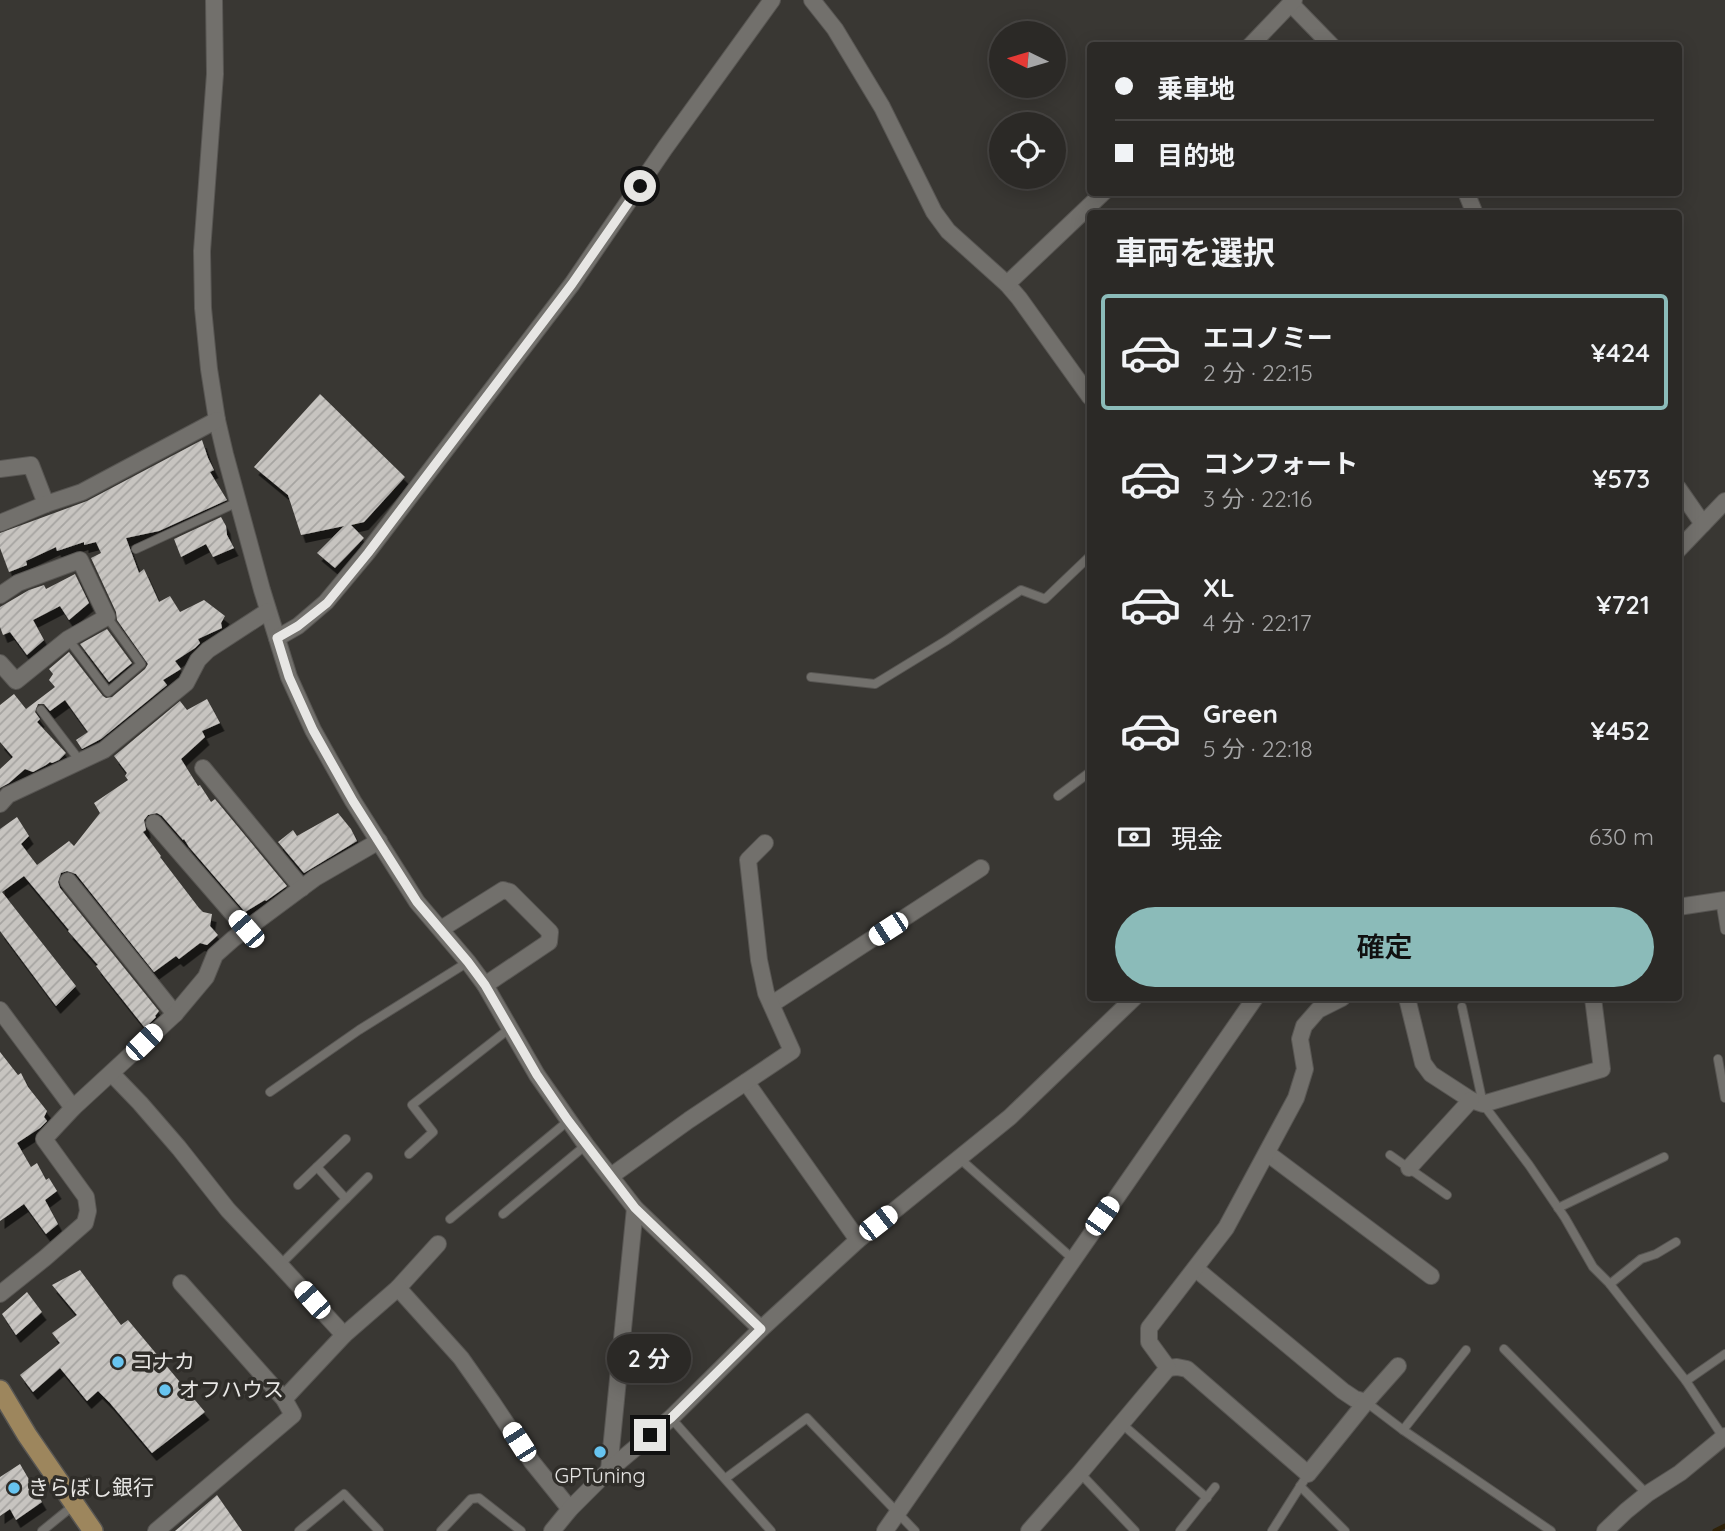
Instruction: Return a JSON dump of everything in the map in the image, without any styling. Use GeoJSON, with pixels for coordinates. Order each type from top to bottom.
{"type":"FeatureCollection","features":[{"type":"Feature","properties":{"kind":"main road"},"geometry":{"type":"LineString","coordinates":[[0,1390],[27,1435],[93,1531]]}},
{"type":"Feature","properties":{"kind":"street"},"geometry":{"type":"LineString","coordinates":[[214,0],[215,74],[202,251],[203,308],[209,369],[217,420],[238,502],[289,677],[313,730],[353,801],[417,902],[485,985],[537,1075],[568,1121],[635,1208],[761,1329]]}},
{"type":"Feature","properties":{"kind":"street"},"geometry":{"type":"LineString","coordinates":[[277,638],[298,626],[327,603],[368,553],[572,284],[665,148],[772,0]]}},
{"type":"Feature","properties":{"kind":"street"},"geometry":{"type":"LineString","coordinates":[[812,0],[835,29],[881,107],[934,212],[948,231],[1007,284],[1027,307],[1087,393]]}},
{"type":"Feature","properties":{"kind":"street"},"geometry":{"type":"LineString","coordinates":[[1254,42],[1292,2],[1328,42]]}},
{"type":"Feature","properties":{"kind":"street"},"geometry":{"type":"LineString","coordinates":[[1007,284],[1100,196]]}},
{"type":"Feature","properties":{"kind":"street"},"geometry":{"type":"LineString","coordinates":[[0,523],[46,503],[82,492],[217,420]]}},
{"type":"Feature","properties":{"kind":"street"},"geometry":{"type":"LineString","coordinates":[[0,469],[31,465],[46,503]]}},
{"type":"Feature","properties":{"kind":"street"},"geometry":{"type":"LineString","coordinates":[[1682,494],[1703,524]]}},
{"type":"Feature","properties":{"kind":"street"},"geometry":{"type":"LineString","coordinates":[[1682,546],[1725,501]]}},
{"type":"Feature","properties":{"kind":"street"},"geometry":{"type":"LineString","coordinates":[[0,595],[18,583],[79,560],[107,617],[68,639],[16,681],[0,663]]}},
{"type":"Feature","properties":{"kind":"street"},"geometry":{"type":"LineString","coordinates":[[0,804],[8,795],[104,750],[186,682],[198,660],[208,650],[268,611]]}},
{"type":"Feature","properties":{"kind":"street"},"geometry":{"type":"LineString","coordinates":[[202,768],[302,888]]}},
{"type":"Feature","properties":{"kind":"street"},"geometry":{"type":"LineString","coordinates":[[154,823],[246,929]]}},
{"type":"Feature","properties":{"kind":"street"},"geometry":{"type":"LineString","coordinates":[[0,1294],[85,1223],[88,1211],[86,1197],[44,1139],[73,1108],[175,1014],[206,977],[215,955],[302,888],[379,841]]}},
{"type":"Feature","properties":{"kind":"street"},"geometry":{"type":"LineString","coordinates":[[611,1176],[792,1051],[766,992],[760,960],[748,860],[765,843]]}},
{"type":"Feature","properties":{"kind":"street"},"geometry":{"type":"LineString","coordinates":[[772,1004],[981,869]]}},
{"type":"Feature","properties":{"kind":"street"},"geometry":{"type":"LineString","coordinates":[[68,881],[175,1014]]}},
{"type":"Feature","properties":{"kind":"street"},"geometry":{"type":"LineString","coordinates":[[441,929],[503,890],[510,892],[550,932],[549,942],[485,985]]}},
{"type":"Feature","properties":{"kind":"street"},"geometry":{"type":"LineString","coordinates":[[1682,906],[1722,900]]}},
{"type":"Feature","properties":{"kind":"street"},"geometry":{"type":"LineString","coordinates":[[552,1531],[609,1470],[671,1418],[761,1329],[858,1240],[1010,1117],[1131,1001]]}},
{"type":"Feature","properties":{"kind":"street"},"geometry":{"type":"LineString","coordinates":[[885,1531],[1253,1001]]}},
{"type":"Feature","properties":{"kind":"street"},"geometry":{"type":"LineString","coordinates":[[1168,1368],[1149,1342],[1149,1328],[1226,1228],[1296,1098],[1305,1069],[1300,1039],[1304,1026],[1318,1010],[1336,1001]]}},
{"type":"Feature","properties":{"kind":"street"},"geometry":{"type":"LineString","coordinates":[[1407,1001],[1423,1063],[1431,1074],[1477,1102]]}},
{"type":"Feature","properties":{"kind":"street"},"geometry":{"type":"LineString","coordinates":[[1409,1168],[1477,1102],[1602,1069],[1593,1001]]}},
{"type":"Feature","properties":{"kind":"street"},"geometry":{"type":"LineString","coordinates":[[0,1010],[73,1108]]}},
{"type":"Feature","properties":{"kind":"street"},"geometry":{"type":"LineString","coordinates":[[112,1074],[179,1148],[228,1210],[344,1335]]}},
{"type":"Feature","properties":{"kind":"street"},"geometry":{"type":"LineString","coordinates":[[746,1082],[858,1240]]}},
{"type":"Feature","properties":{"kind":"street"},"geometry":{"type":"LineString","coordinates":[[1266,1153],[1432,1276]]}},
{"type":"Feature","properties":{"kind":"street"},"geometry":{"type":"LineString","coordinates":[[609,1470],[635,1208]]}},
{"type":"Feature","properties":{"kind":"street"},"geometry":{"type":"LineString","coordinates":[[284,1399],[344,1335],[398,1288],[438,1244]]}},
{"type":"Feature","properties":{"kind":"street"},"geometry":{"type":"LineString","coordinates":[[1196,1269],[1343,1391],[1366,1402]]}},
{"type":"Feature","properties":{"kind":"street"},"geometry":{"type":"LineString","coordinates":[[156,1531],[293,1415],[284,1399],[181,1283]]}},
{"type":"Feature","properties":{"kind":"street"},"geometry":{"type":"LineString","coordinates":[[398,1288],[461,1358],[532,1462],[570,1509]]}},
{"type":"Feature","properties":{"kind":"street"},"geometry":{"type":"LineString","coordinates":[[1029,1531],[1168,1368],[1187,1369],[1304,1480],[1398,1366]]}},
{"type":"Feature","properties":{"kind":"street"},"geometry":{"type":"LineString","coordinates":[[1605,1531],[1647,1494],[1680,1473],[1724,1437]]}},
{"type":"Feature","properties":{"kind":"lane"},"geometry":{"type":"LineString","coordinates":[[136,549],[238,502]]}},
{"type":"Feature","properties":{"kind":"lane"},"geometry":{"type":"LineString","coordinates":[[811,677],[875,684],[1021,590],[1045,599],[1087,559]]}},
{"type":"Feature","properties":{"kind":"lane"},"geometry":{"type":"LineString","coordinates":[[68,639],[108,692],[141,664],[107,617]]}},
{"type":"Feature","properties":{"kind":"lane"},"geometry":{"type":"LineString","coordinates":[[41,710],[80,761]]}},
{"type":"Feature","properties":{"kind":"lane"},"geometry":{"type":"LineString","coordinates":[[1058,796],[1087,774]]}},
{"type":"Feature","properties":{"kind":"lane"},"geometry":{"type":"LineString","coordinates":[[1722,900],[1725,930]]}},
{"type":"Feature","properties":{"kind":"lane"},"geometry":{"type":"LineString","coordinates":[[270,1092],[359,1030],[468,962]]}},
{"type":"Feature","properties":{"kind":"lane"},"geometry":{"type":"LineString","coordinates":[[1462,1007],[1477,1102],[1529,1165],[1593,1267],[1610,1284],[1686,1381],[1724,1437]]}},
{"type":"Feature","properties":{"kind":"lane"},"geometry":{"type":"LineString","coordinates":[[409,1154],[433,1132],[412,1105],[509,1029]]}},
{"type":"Feature","properties":{"kind":"lane"},"geometry":{"type":"LineString","coordinates":[[1718,1059],[1725,1098]]}},
{"type":"Feature","properties":{"kind":"lane"},"geometry":{"type":"LineString","coordinates":[[450,1219],[568,1121]]}},
{"type":"Feature","properties":{"kind":"lane"},"geometry":{"type":"LineString","coordinates":[[298,1185],[346,1139]]}},
{"type":"Feature","properties":{"kind":"lane"},"geometry":{"type":"LineString","coordinates":[[503,1214],[586,1145]]}},
{"type":"Feature","properties":{"kind":"lane"},"geometry":{"type":"LineString","coordinates":[[1390,1155],[1447,1195]]}},
{"type":"Feature","properties":{"kind":"lane"},"geometry":{"type":"LineString","coordinates":[[1558,1208],[1664,1157]]}},
{"type":"Feature","properties":{"kind":"lane"},"geometry":{"type":"LineString","coordinates":[[959,1158],[1073,1259]]}},
{"type":"Feature","properties":{"kind":"lane"},"geometry":{"type":"LineString","coordinates":[[317,1167],[346,1199]]}},
{"type":"Feature","properties":{"kind":"lane"},"geometry":{"type":"LineString","coordinates":[[280,1265],[368,1177]]}},
{"type":"Feature","properties":{"kind":"lane"},"geometry":{"type":"LineString","coordinates":[[1610,1284],[1641,1259],[1676,1242]]}},
{"type":"Feature","properties":{"kind":"lane"},"geometry":{"type":"LineString","coordinates":[[1504,1349],[1647,1494]]}},
{"type":"Feature","properties":{"kind":"lane"},"geometry":{"type":"LineString","coordinates":[[1403,1430],[1466,1350]]}},
{"type":"Feature","properties":{"kind":"lane"},"geometry":{"type":"LineString","coordinates":[[1686,1381],[1725,1354]]}},
{"type":"Feature","properties":{"kind":"lane"},"geometry":{"type":"LineString","coordinates":[[1366,1402],[1551,1531]]}},
{"type":"Feature","properties":{"kind":"lane"},"geometry":{"type":"LineString","coordinates":[[671,1418],[771,1531]]}},
{"type":"Feature","properties":{"kind":"lane"},"geometry":{"type":"LineString","coordinates":[[726,1478],[807,1418],[915,1531]]}},
{"type":"Feature","properties":{"kind":"lane"},"geometry":{"type":"LineString","coordinates":[[1122,1424],[1206,1497]]}},
{"type":"Feature","properties":{"kind":"lane"},"geometry":{"type":"LineString","coordinates":[[1080,1474],[1135,1531]]}},
{"type":"Feature","properties":{"kind":"lane"},"geometry":{"type":"LineString","coordinates":[[1272,1531],[1304,1480],[1345,1531]]}},
{"type":"Feature","properties":{"kind":"lane"},"geometry":{"type":"LineString","coordinates":[[1180,1531],[1215,1487]]}},
{"type":"Feature","properties":{"kind":"lane"},"geometry":{"type":"LineString","coordinates":[[299,1531],[344,1494],[379,1531]]}},
{"type":"Feature","properties":{"kind":"lane"},"geometry":{"type":"LineString","coordinates":[[441,1531],[471,1499],[479,1498],[520,1531]]}},
{"type":"Feature","properties":{"kind":"lane"},"geometry":{"type":"LineString","coordinates":[[42,1531],[74,1505]]}},
{"type":"Feature","properties":{"kind":"building"},"geometry":{"type":"Polygon","coordinates":[[[320,394],[405,477],[364,522],[351,525],[364,538],[335,568],[317,553],[344,526],[301,535],[288,495],[254,467],[320,394]]]}},
{"type":"Feature","properties":{"kind":"building"},"geometry":{"type":"Polygon","coordinates":[[[202,440],[214,470],[210,472],[227,500],[159,531],[126,538],[139,573],[144,569],[159,602],[170,596],[180,612],[204,600],[225,616],[221,623],[222,628],[198,639],[200,643],[195,648],[175,661],[181,669],[163,680],[167,685],[101,739],[82,749],[76,740],[88,732],[65,700],[50,711],[44,704],[38,704],[35,712],[40,719],[37,722],[66,753],[59,760],[33,772],[25,769],[0,788],[0,769],[13,757],[0,742],[0,705],[14,694],[26,709],[55,687],[49,680],[53,674],[49,669],[69,652],[106,698],[112,697],[148,664],[117,620],[116,612],[91,558],[101,553],[96,542],[84,545],[84,542],[57,551],[56,547],[26,561],[27,565],[9,572],[0,548],[0,533],[87,501],[202,440]]]}},
{"type":"Feature","properties":{"kind":"building"},"geometry":{"type":"Polygon","coordinates":[[[221,517],[234,548],[213,557],[206,544],[181,557],[174,539],[221,517]]]}},
{"type":"Feature","properties":{"kind":"building"},"geometry":{"type":"Polygon","coordinates":[[[75,574],[89,603],[69,620],[60,606],[33,620],[44,640],[27,655],[10,632],[3,635],[0,627],[0,607],[29,590],[44,585],[46,589],[75,574]]]}},
{"type":"Feature","properties":{"kind":"building"},"geometry":{"type":"Polygon","coordinates":[[[107,629],[132,663],[109,682],[80,644],[107,629]]]}},
{"type":"Feature","properties":{"kind":"building"},"geometry":{"type":"Polygon","coordinates":[[[207,699],[220,723],[202,731],[205,737],[181,759],[211,802],[215,799],[287,886],[245,912],[162,816],[157,813],[148,815],[144,820],[146,830],[143,832],[199,908],[212,914],[210,926],[218,935],[207,945],[200,943],[179,959],[176,956],[154,972],[76,874],[67,871],[61,873],[58,882],[60,888],[159,1011],[145,1028],[96,966],[98,965],[24,876],[2,892],[76,986],[56,1006],[0,931],[0,829],[17,817],[29,836],[21,844],[37,865],[69,841],[74,846],[100,813],[94,803],[128,780],[125,776],[127,773],[114,756],[180,701],[187,710],[207,699]]]}},
{"type":"Feature","properties":{"kind":"building"},"geometry":{"type":"Polygon","coordinates":[[[338,813],[357,841],[304,873],[278,842],[293,830],[297,836],[338,813]]]}},
{"type":"Feature","properties":{"kind":"building"},"geometry":{"type":"Polygon","coordinates":[[[0,1052],[18,1075],[21,1073],[28,1087],[47,1111],[44,1117],[47,1121],[17,1143],[31,1167],[37,1163],[46,1180],[49,1178],[57,1191],[45,1200],[58,1224],[46,1234],[24,1204],[0,1221],[0,1052]]]}},
{"type":"Feature","properties":{"kind":"building"},"geometry":{"type":"Polygon","coordinates":[[[80,1270],[121,1325],[128,1320],[205,1412],[152,1453],[98,1391],[87,1401],[60,1368],[33,1392],[20,1375],[60,1343],[52,1333],[77,1315],[52,1285],[80,1270]]]}},
{"type":"Feature","properties":{"kind":"building"},"geometry":{"type":"Polygon","coordinates":[[[27,1292],[42,1312],[16,1335],[2,1314],[27,1292]]]}},
{"type":"Feature","properties":{"kind":"building"},"geometry":{"type":"Polygon","coordinates":[[[20,1464],[42,1502],[16,1520],[10,1509],[0,1516],[0,1477],[20,1464]]]}},
{"type":"Feature","properties":{"kind":"building"},"geometry":{"type":"Polygon","coordinates":[[[217,1495],[242,1531],[175,1531],[217,1495]]]}},
{"type":"Feature","properties":{"kind":"waterway"},"geometry":{"type":"LineString","coordinates":[[1715,1531],[1725,1526]]}},
{"type":"Feature","properties":{"kind":"place","name":"コナカ"},"geometry":{"type":"Point","coordinates":[118,1362]}},
{"type":"Feature","properties":{"kind":"place","name":"オフハウス"},"geometry":{"type":"Point","coordinates":[165,1390]}},
{"type":"Feature","properties":{"kind":"place","name":"GPTuning"},"geometry":{"type":"Point","coordinates":[600,1452]}},
{"type":"Feature","properties":{"kind":"place","name":"きらぼし銀行"},"geometry":{"type":"Point","coordinates":[14,1488]}},
{"type":"Feature","properties":{"kind":"route"},"geometry":{"type":"LineString","coordinates":[[640,186],[572,284],[368,553],[327,603],[298,626],[277,638],[289,677],[313,730],[353,801],[417,902],[485,985],[537,1075],[567,1119],[635,1208],[761,1329],[671,1418],[650,1435]]}}]}
